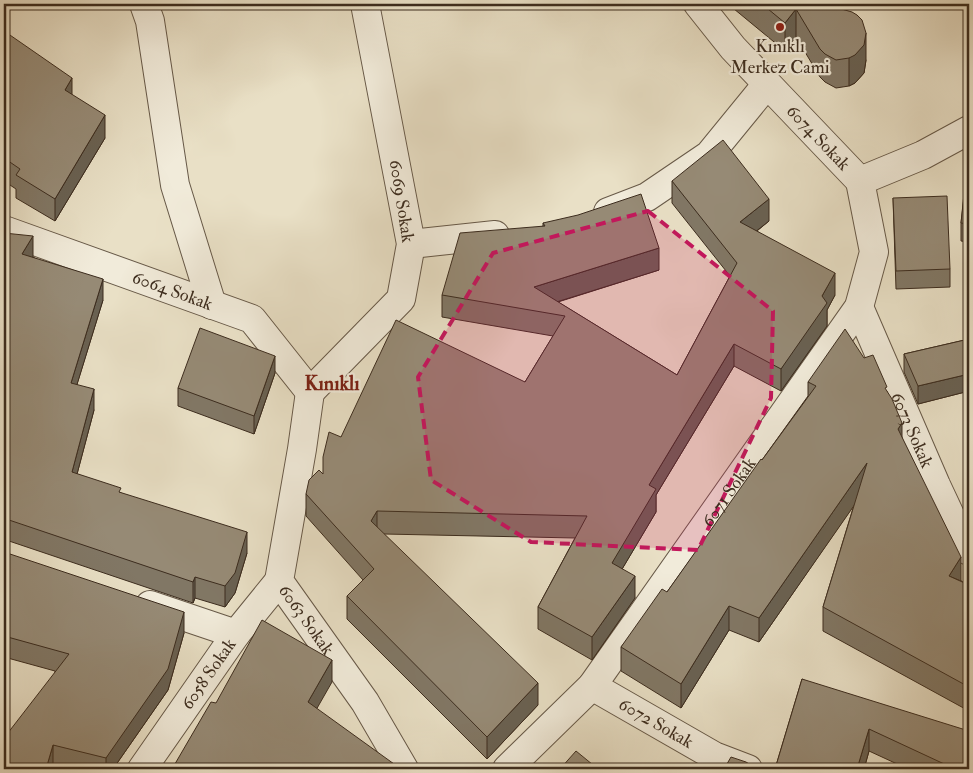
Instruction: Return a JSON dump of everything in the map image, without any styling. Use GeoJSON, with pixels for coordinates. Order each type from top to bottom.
{"type":"FeatureCollection","features":[{"type":"Feature","properties":{"kind":"street"},"geometry":{"type":"LineString","coordinates":[[144,4],[150,21],[175,185],[212,305]]}},
{"type":"Feature","properties":{"kind":"street","name":"6069 Sokak"},"geometry":{"type":"LineString","coordinates":[[310,392],[401,299],[411,244],[366,4]]}},
{"type":"Feature","properties":{"kind":"street","name":"6074 Sokak"},"geometry":{"type":"LineString","coordinates":[[698,4],[733,48],[860,181],[923,156],[969,130]]}},
{"type":"Feature","properties":{"kind":"street"},"geometry":{"type":"LineString","coordinates":[[581,220],[647,197],[709,155],[767,84]]}},
{"type":"Feature","properties":{"kind":"street","name":"6071 Sokak"},"geometry":{"type":"LineString","coordinates":[[507,769],[592,686],[859,307],[874,252],[860,181]]}},
{"type":"Feature","properties":{"kind":"street","name":"6064 Sokak"},"geometry":{"type":"LineString","coordinates":[[4,230],[252,319],[310,392]]}},
{"type":"Feature","properties":{"kind":"street"},"geometry":{"type":"LineString","coordinates":[[411,244],[524,232]]}},
{"type":"Feature","properties":{"kind":"street","name":"6073 Sokak"},"geometry":{"type":"LineString","coordinates":[[859,307],[936,485],[966,549],[969,551]]}},
{"type":"Feature","properties":{"kind":"street","name":"6063 Sokak"},"geometry":{"type":"LineString","coordinates":[[310,392],[279,581],[365,702],[404,769]]}},
{"type":"Feature","properties":{"kind":"street","name":"6058 Sokak"},"geometry":{"type":"LineString","coordinates":[[142,769],[236,634],[279,581]]}},
{"type":"Feature","properties":{"kind":"street"},"geometry":{"type":"LineString","coordinates":[[125,596],[236,634]]}},
{"type":"Feature","properties":{"kind":"street","name":"6072 Sokak"},"geometry":{"type":"LineString","coordinates":[[592,686],[714,756],[748,769]]}},
{"type":"Feature","properties":{"kind":"highlighted area"},"geometry":{"type":"Polygon","coordinates":[[[648,211],[773,311],[771,398],[698,550],[531,542],[431,480],[418,377],[493,253],[648,211]]]}},
{"type":"Feature","properties":{"kind":"building"},"geometry":{"type":"Polygon","coordinates":[[[762,4],[824,4],[852,12],[862,20],[866,33],[864,45],[855,55],[836,60],[820,49],[796,9],[785,23],[762,4]]]}},
{"type":"Feature","properties":{"kind":"building"},"geometry":{"type":"Polygon","coordinates":[[[7,33],[72,78],[65,90],[105,115],[55,199],[16,175],[20,169],[4,158],[4,37],[7,33]]]}},
{"type":"Feature","properties":{"kind":"building"},"geometry":{"type":"Polygon","coordinates":[[[723,140],[769,199],[740,222],[835,273],[822,296],[827,303],[781,369],[734,344],[649,485],[656,489],[612,563],[635,576],[592,637],[538,607],[587,516],[377,511],[371,521],[538,683],[487,737],[347,596],[374,569],[306,494],[309,480],[319,470],[323,474],[323,457],[329,432],[341,437],[396,320],[525,382],[565,316],[442,295],[460,233],[545,226],[543,223],[578,215],[641,194],[659,248],[534,287],[677,375],[737,263],[672,181],[723,140]]]}},
{"type":"Feature","properties":{"kind":"building"},"geometry":{"type":"Polygon","coordinates":[[[969,154],[969,224],[961,223],[969,154]]]}},
{"type":"Feature","properties":{"kind":"building"},"geometry":{"type":"Polygon","coordinates":[[[947,196],[950,269],[896,271],[893,198],[947,196]]]}},
{"type":"Feature","properties":{"kind":"building"},"geometry":{"type":"Polygon","coordinates":[[[4,233],[33,236],[22,254],[103,279],[71,383],[94,389],[72,472],[121,488],[119,492],[247,532],[235,573],[225,586],[195,577],[193,582],[9,520],[4,520],[4,233]]]}},
{"type":"Feature","properties":{"kind":"building"},"geometry":{"type":"Polygon","coordinates":[[[200,328],[275,356],[254,416],[178,388],[200,328]]]}},
{"type":"Feature","properties":{"kind":"building"},"geometry":{"type":"Polygon","coordinates":[[[845,329],[864,358],[873,355],[887,387],[885,388],[902,423],[898,429],[961,557],[949,576],[969,585],[969,687],[823,607],[867,463],[759,618],[729,606],[681,684],[621,647],[662,589],[667,592],[761,459],[816,386],[808,382],[845,329]]]}},
{"type":"Feature","properties":{"kind":"building"},"geometry":{"type":"Polygon","coordinates":[[[969,339],[969,374],[918,386],[904,354],[969,339]]]}},
{"type":"Feature","properties":{"kind":"building"},"geometry":{"type":"Polygon","coordinates":[[[4,552],[184,612],[168,669],[106,758],[53,745],[46,769],[4,769],[4,738],[69,654],[4,636],[4,552]]]}},
{"type":"Feature","properties":{"kind":"building"},"geometry":{"type":"Polygon","coordinates":[[[262,620],[332,660],[308,702],[401,769],[172,769],[211,702],[216,703],[262,620]]]}},
{"type":"Feature","properties":{"kind":"building"},"geometry":{"type":"Polygon","coordinates":[[[802,679],[969,731],[969,769],[955,769],[869,729],[857,769],[775,769],[802,679]]]}},
{"type":"Feature","properties":{"kind":"building"},"geometry":{"type":"Polygon","coordinates":[[[576,751],[598,769],[560,769],[576,751]]]}},
{"type":"Feature","properties":{"kind":"building"},"geometry":{"type":"Polygon","coordinates":[[[731,757],[746,762],[757,769],[724,769],[731,757]]]}},
{"type":"Feature","properties":{"kind":"place","name":"Kınıklı Merkez Cami"},"geometry":{"type":"Point","coordinates":[780,27]}},
{"type":"Feature","properties":{"kind":"district","name":"Kınıklı"},"geometry":{"type":"Point","coordinates":[332,383]}}]}
